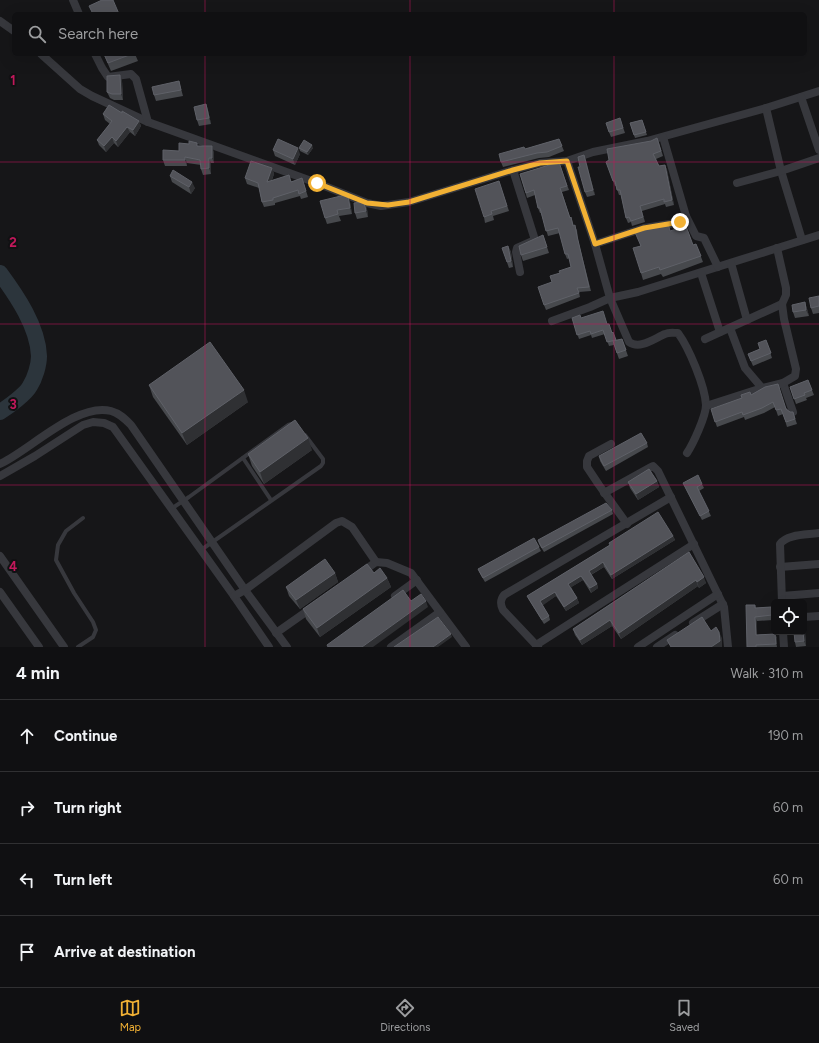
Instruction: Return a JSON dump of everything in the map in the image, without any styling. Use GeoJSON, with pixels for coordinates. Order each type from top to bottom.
{"type":"FeatureCollection","features":[{"type":"Feature","properties":{"kind":"street"},"geometry":{"type":"LineString","coordinates":[[73,0],[78,12]]}},
{"type":"Feature","properties":{"kind":"street"},"geometry":{"type":"LineString","coordinates":[[0,21],[12,30]]}},
{"type":"Feature","properties":{"kind":"street"},"geometry":{"type":"LineString","coordinates":[[44,56],[80,89],[148,122],[317,183],[367,203],[381,206],[409,202],[540,163],[567,161],[593,152],[646,141],[766,108],[819,91]]}},
{"type":"Feature","properties":{"kind":"street"},"geometry":{"type":"LineString","coordinates":[[97,56],[108,77],[131,74],[136,78],[148,122]]}},
{"type":"Feature","properties":{"kind":"street"},"geometry":{"type":"LineString","coordinates":[[801,97],[819,150]]}},
{"type":"Feature","properties":{"kind":"street"},"geometry":{"type":"LineString","coordinates":[[766,108],[781,170],[802,240]]}},
{"type":"Feature","properties":{"kind":"street"},"geometry":{"type":"LineString","coordinates":[[663,136],[686,216],[696,236],[704,238],[718,267]]}},
{"type":"Feature","properties":{"kind":"street"},"geometry":{"type":"LineString","coordinates":[[737,183],[819,158]]}},
{"type":"Feature","properties":{"kind":"street"},"geometry":{"type":"LineString","coordinates":[[567,161],[595,244],[610,298],[629,342],[633,345],[642,344],[667,333],[678,333],[685,342],[704,393],[706,406],[694,441],[687,453]]}},
{"type":"Feature","properties":{"kind":"street"},"geometry":{"type":"LineString","coordinates":[[513,170],[535,240],[517,247],[516,252],[520,272]]}},
{"type":"Feature","properties":{"kind":"street"},"geometry":{"type":"LineString","coordinates":[[595,244],[644,228],[680,222],[685,219],[686,216]]}},
{"type":"Feature","properties":{"kind":"street"},"geometry":{"type":"LineString","coordinates":[[552,321],[610,298],[638,292],[819,235]]}},
{"type":"Feature","properties":{"kind":"street"},"geometry":{"type":"LineString","coordinates":[[706,406],[762,388],[783,383],[795,376],[796,369],[784,319],[782,304],[786,296],[786,288],[777,248]]}},
{"type":"Feature","properties":{"kind":"street"},"geometry":{"type":"LineString","coordinates":[[731,263],[747,320]]}},
{"type":"Feature","properties":{"kind":"street"},"geometry":{"type":"LineString","coordinates":[[700,273],[720,332]]}},
{"type":"Feature","properties":{"kind":"street"},"geometry":{"type":"LineString","coordinates":[[705,339],[782,304]]}},
{"type":"Feature","properties":{"kind":"street"},"geometry":{"type":"LineString","coordinates":[[730,328],[745,368],[762,388]]}},
{"type":"Feature","properties":{"kind":"street"},"geometry":{"type":"LineString","coordinates":[[783,383],[793,412]]}},
{"type":"Feature","properties":{"kind":"street"},"geometry":{"type":"LineString","coordinates":[[0,464],[34,444],[67,420],[80,414],[105,410],[121,415],[131,425],[286,647]]}},
{"type":"Feature","properties":{"kind":"street"},"geometry":{"type":"LineString","coordinates":[[113,427],[121,415]]}},
{"type":"Feature","properties":{"kind":"street"},"geometry":{"type":"LineString","coordinates":[[0,476],[35,456],[83,425],[93,422],[113,427],[269,647]]}},
{"type":"Feature","properties":{"kind":"street"},"geometry":{"type":"LineString","coordinates":[[611,444],[589,456],[587,461],[589,470],[627,524]]}},
{"type":"Feature","properties":{"kind":"street"},"geometry":{"type":"LineString","coordinates":[[604,493],[653,466],[656,468],[672,497],[723,604],[728,647]]}},
{"type":"Feature","properties":{"kind":"street"},"geometry":{"type":"LineString","coordinates":[[672,497],[504,595],[501,605],[503,610],[537,646],[694,544]]}},
{"type":"Feature","properties":{"kind":"street"},"geometry":{"type":"LineString","coordinates":[[234,596],[245,590],[336,523],[342,521],[352,527],[376,562]]}},
{"type":"Feature","properties":{"kind":"street"},"geometry":{"type":"LineString","coordinates":[[819,533],[790,538],[781,542],[779,547],[782,599],[819,593]]}},
{"type":"Feature","properties":{"kind":"street"},"geometry":{"type":"LineString","coordinates":[[0,556],[64,647]]}},
{"type":"Feature","properties":{"kind":"street"},"geometry":{"type":"LineString","coordinates":[[358,575],[376,562],[387,563],[411,573],[463,646]]}},
{"type":"Feature","properties":{"kind":"street"},"geometry":{"type":"LineString","coordinates":[[780,568],[819,564]]}},
{"type":"Feature","properties":{"kind":"street"},"geometry":{"type":"LineString","coordinates":[[387,602],[417,580]]}},
{"type":"Feature","properties":{"kind":"street"},"geometry":{"type":"LineString","coordinates":[[0,592],[40,647]]}},
{"type":"Feature","properties":{"kind":"street"},"geometry":{"type":"LineString","coordinates":[[644,646],[718,594]]}},
{"type":"Feature","properties":{"kind":"street"},"geometry":{"type":"LineString","coordinates":[[276,633],[320,602]]}},
{"type":"Feature","properties":{"kind":"street"},"geometry":{"type":"LineString","coordinates":[[658,647],[723,604]]}},
{"type":"Feature","properties":{"kind":"street"},"geometry":{"type":"LineString","coordinates":[[391,647],[440,612]]}},
{"type":"Feature","properties":{"kind":"street"},"geometry":{"type":"LineString","coordinates":[[807,617],[819,616]]}},
{"type":"Feature","properties":{"kind":"street"},"geometry":{"type":"LineString","coordinates":[[783,635],[784,647]]}},
{"type":"Feature","properties":{"kind":"lane"},"geometry":{"type":"LineString","coordinates":[[171,509],[293,422],[297,423],[323,459],[323,463],[316,470],[201,550]]}},
{"type":"Feature","properties":{"kind":"lane"},"geometry":{"type":"LineString","coordinates":[[243,458],[271,500]]}},
{"type":"Feature","properties":{"kind":"lane"},"geometry":{"type":"LineString","coordinates":[[78,647],[93,637],[96,630],[93,622],[74,593],[56,560],[58,545],[66,531],[83,518]]}},
{"type":"Feature","properties":{"kind":"building"},"geometry":{"type":"Polygon","coordinates":[[[102,0],[113,0],[118,12],[92,12],[89,6],[102,0]]]}},
{"type":"Feature","properties":{"kind":"building"},"geometry":{"type":"Polygon","coordinates":[[[105,56],[127,56],[108,63],[105,56]]]}},
{"type":"Feature","properties":{"kind":"building"},"geometry":{"type":"Polygon","coordinates":[[[120,75],[121,94],[112,94],[107,92],[107,76],[120,75]]]}},
{"type":"Feature","properties":{"kind":"building"},"geometry":{"type":"Polygon","coordinates":[[[179,81],[181,90],[154,95],[152,87],[179,81]]]}},
{"type":"Feature","properties":{"kind":"building"},"geometry":{"type":"Polygon","coordinates":[[[206,104],[209,118],[197,120],[194,107],[206,104]]]}},
{"type":"Feature","properties":{"kind":"building"},"geometry":{"type":"Polygon","coordinates":[[[109,105],[139,121],[133,130],[127,127],[116,141],[112,137],[104,146],[97,140],[112,121],[103,114],[109,105]]]}},
{"type":"Feature","properties":{"kind":"building"},"geometry":{"type":"Polygon","coordinates":[[[620,118],[623,128],[609,132],[606,123],[620,118]]]}},
{"type":"Feature","properties":{"kind":"building"},"geometry":{"type":"Polygon","coordinates":[[[642,120],[646,132],[634,135],[630,123],[642,120]]]}},
{"type":"Feature","properties":{"kind":"building"},"geometry":{"type":"Polygon","coordinates":[[[657,138],[661,151],[653,154],[659,166],[665,165],[672,200],[664,202],[664,199],[640,206],[643,217],[631,221],[629,217],[626,218],[620,190],[617,190],[615,181],[613,181],[606,162],[609,160],[607,149],[651,141],[657,138]]]}},
{"type":"Feature","properties":{"kind":"building"},"geometry":{"type":"Polygon","coordinates":[[[278,139],[298,148],[293,159],[273,150],[278,139]]]}},
{"type":"Feature","properties":{"kind":"building"},"geometry":{"type":"Polygon","coordinates":[[[559,139],[562,146],[547,152],[501,162],[499,154],[524,147],[525,149],[559,139]]]}},
{"type":"Feature","properties":{"kind":"building"},"geometry":{"type":"Polygon","coordinates":[[[304,140],[312,145],[307,152],[299,148],[304,140]]]}},
{"type":"Feature","properties":{"kind":"building"},"geometry":{"type":"Polygon","coordinates":[[[189,141],[197,143],[197,146],[212,146],[212,158],[209,158],[209,168],[201,169],[200,160],[185,157],[185,160],[163,160],[163,150],[179,151],[179,143],[189,144],[189,141]]]}},
{"type":"Feature","properties":{"kind":"building"},"geometry":{"type":"Polygon","coordinates":[[[584,155],[593,190],[585,192],[578,167],[580,167],[578,157],[584,155]]]}},
{"type":"Feature","properties":{"kind":"building"},"geometry":{"type":"Polygon","coordinates":[[[251,161],[272,168],[267,182],[289,175],[291,182],[302,178],[306,191],[299,194],[298,190],[273,198],[273,200],[262,202],[258,183],[245,178],[251,161]]]}},
{"type":"Feature","properties":{"kind":"building"},"geometry":{"type":"Polygon","coordinates":[[[559,162],[567,186],[560,188],[573,226],[575,225],[589,287],[577,288],[579,293],[544,305],[538,287],[552,282],[550,276],[571,267],[568,254],[565,254],[558,228],[546,231],[540,208],[538,208],[534,190],[526,193],[520,174],[559,162]]]}},
{"type":"Feature","properties":{"kind":"building"},"geometry":{"type":"Polygon","coordinates":[[[173,170],[192,182],[189,187],[170,176],[173,170]]]}},
{"type":"Feature","properties":{"kind":"building"},"geometry":{"type":"Polygon","coordinates":[[[499,181],[507,206],[491,211],[492,214],[484,217],[475,189],[499,181]]]}},
{"type":"Feature","properties":{"kind":"building"},"geometry":{"type":"Polygon","coordinates":[[[345,195],[348,196],[350,208],[337,210],[338,214],[325,218],[320,201],[345,195]]]}},
{"type":"Feature","properties":{"kind":"building"},"geometry":{"type":"Polygon","coordinates":[[[364,202],[366,211],[355,213],[354,203],[364,202]]]}},
{"type":"Feature","properties":{"kind":"building"},"geometry":{"type":"Polygon","coordinates":[[[668,223],[670,231],[686,226],[693,245],[696,244],[701,256],[660,270],[659,267],[641,273],[633,248],[641,246],[634,230],[642,227],[643,231],[660,224],[668,223]]]}},
{"type":"Feature","properties":{"kind":"building"},"geometry":{"type":"Polygon","coordinates":[[[543,235],[547,247],[521,255],[519,246],[543,235]]]}},
{"type":"Feature","properties":{"kind":"building"},"geometry":{"type":"Polygon","coordinates":[[[508,246],[511,261],[507,262],[502,248],[508,246]]]}},
{"type":"Feature","properties":{"kind":"building"},"geometry":{"type":"Polygon","coordinates":[[[819,296],[819,306],[811,308],[809,298],[819,296]]]}},
{"type":"Feature","properties":{"kind":"building"},"geometry":{"type":"Polygon","coordinates":[[[805,302],[806,310],[793,312],[792,305],[805,302]]]}},
{"type":"Feature","properties":{"kind":"building"},"geometry":{"type":"Polygon","coordinates":[[[603,311],[607,324],[609,324],[616,340],[607,342],[603,330],[591,334],[590,331],[577,335],[572,318],[580,315],[581,318],[603,311]]]}},
{"type":"Feature","properties":{"kind":"building"},"geometry":{"type":"Polygon","coordinates":[[[622,339],[626,350],[617,353],[613,341],[622,339]]]}},
{"type":"Feature","properties":{"kind":"building"},"geometry":{"type":"Polygon","coordinates":[[[766,340],[771,353],[751,361],[748,354],[760,349],[758,343],[766,340]]]}},
{"type":"Feature","properties":{"kind":"building"},"geometry":{"type":"Polygon","coordinates":[[[210,342],[244,390],[182,433],[149,385],[210,342]]]}},
{"type":"Feature","properties":{"kind":"building"},"geometry":{"type":"Polygon","coordinates":[[[808,380],[812,390],[804,393],[805,395],[794,399],[790,387],[808,380]]]}},
{"type":"Feature","properties":{"kind":"building"},"geometry":{"type":"Polygon","coordinates":[[[778,384],[786,409],[793,412],[795,419],[786,422],[781,409],[776,410],[773,402],[743,415],[742,412],[715,422],[711,409],[742,398],[741,395],[750,392],[751,395],[765,387],[778,384]]]}},
{"type":"Feature","properties":{"kind":"building"},"geometry":{"type":"Polygon","coordinates":[[[295,420],[308,438],[260,472],[248,454],[295,420]]]}},
{"type":"Feature","properties":{"kind":"building"},"geometry":{"type":"Polygon","coordinates":[[[641,433],[647,443],[604,466],[599,456],[641,433]]]}},
{"type":"Feature","properties":{"kind":"building"},"geometry":{"type":"Polygon","coordinates":[[[649,469],[657,481],[636,494],[628,482],[649,469]]]}},
{"type":"Feature","properties":{"kind":"building"},"geometry":{"type":"Polygon","coordinates":[[[698,475],[702,484],[697,487],[709,511],[700,516],[683,483],[698,475]]]}},
{"type":"Feature","properties":{"kind":"building"},"geometry":{"type":"Polygon","coordinates":[[[606,503],[612,510],[542,548],[538,540],[606,503]]]}},
{"type":"Feature","properties":{"kind":"building"},"geometry":{"type":"Polygon","coordinates":[[[658,512],[673,536],[611,575],[603,562],[589,571],[597,584],[590,588],[581,576],[568,584],[577,598],[564,607],[555,592],[540,601],[549,616],[542,620],[527,596],[610,545],[609,543],[658,512]]]}},
{"type":"Feature","properties":{"kind":"building"},"geometry":{"type":"Polygon","coordinates":[[[534,538],[539,547],[483,578],[478,569],[534,538]]]}},
{"type":"Feature","properties":{"kind":"building"},"geometry":{"type":"Polygon","coordinates":[[[689,552],[704,577],[697,582],[696,580],[619,633],[610,620],[580,640],[573,629],[689,552]]]}},
{"type":"Feature","properties":{"kind":"building"},"geometry":{"type":"Polygon","coordinates":[[[325,559],[335,573],[296,600],[286,587],[325,559]]]}},
{"type":"Feature","properties":{"kind":"building"},"geometry":{"type":"Polygon","coordinates":[[[367,564],[374,573],[380,568],[387,578],[317,628],[303,609],[367,564]]]}},
{"type":"Feature","properties":{"kind":"building"},"geometry":{"type":"Polygon","coordinates":[[[403,590],[411,601],[421,594],[426,601],[362,647],[328,647],[327,645],[403,590]]]}},
{"type":"Feature","properties":{"kind":"building"},"geometry":{"type":"Polygon","coordinates":[[[746,605],[755,605],[755,608],[771,607],[771,615],[755,617],[756,635],[775,635],[776,644],[747,647],[746,605]]]}},
{"type":"Feature","properties":{"kind":"building"},"geometry":{"type":"Polygon","coordinates":[[[438,617],[451,634],[433,647],[394,647],[438,617]]]}},
{"type":"Feature","properties":{"kind":"building"},"geometry":{"type":"Polygon","coordinates":[[[702,617],[711,631],[716,627],[719,632],[720,641],[711,647],[671,647],[667,640],[702,617]]]}},
{"type":"Feature","properties":{"kind":"building"},"geometry":{"type":"Polygon","coordinates":[[[794,635],[803,635],[804,641],[795,642],[794,635]]]}},
{"type":"Feature","properties":{"kind":"waterway"},"geometry":{"type":"LineString","coordinates":[[0,273],[26,312],[35,334],[39,356],[35,375],[28,389],[0,412]]}},
{"type":"Feature","properties":{"kind":"route"},"geometry":{"type":"LineString","coordinates":[[317,183],[367,203],[381,206],[409,202],[540,163],[567,161],[595,244],[644,228],[680,222]]}}]}
